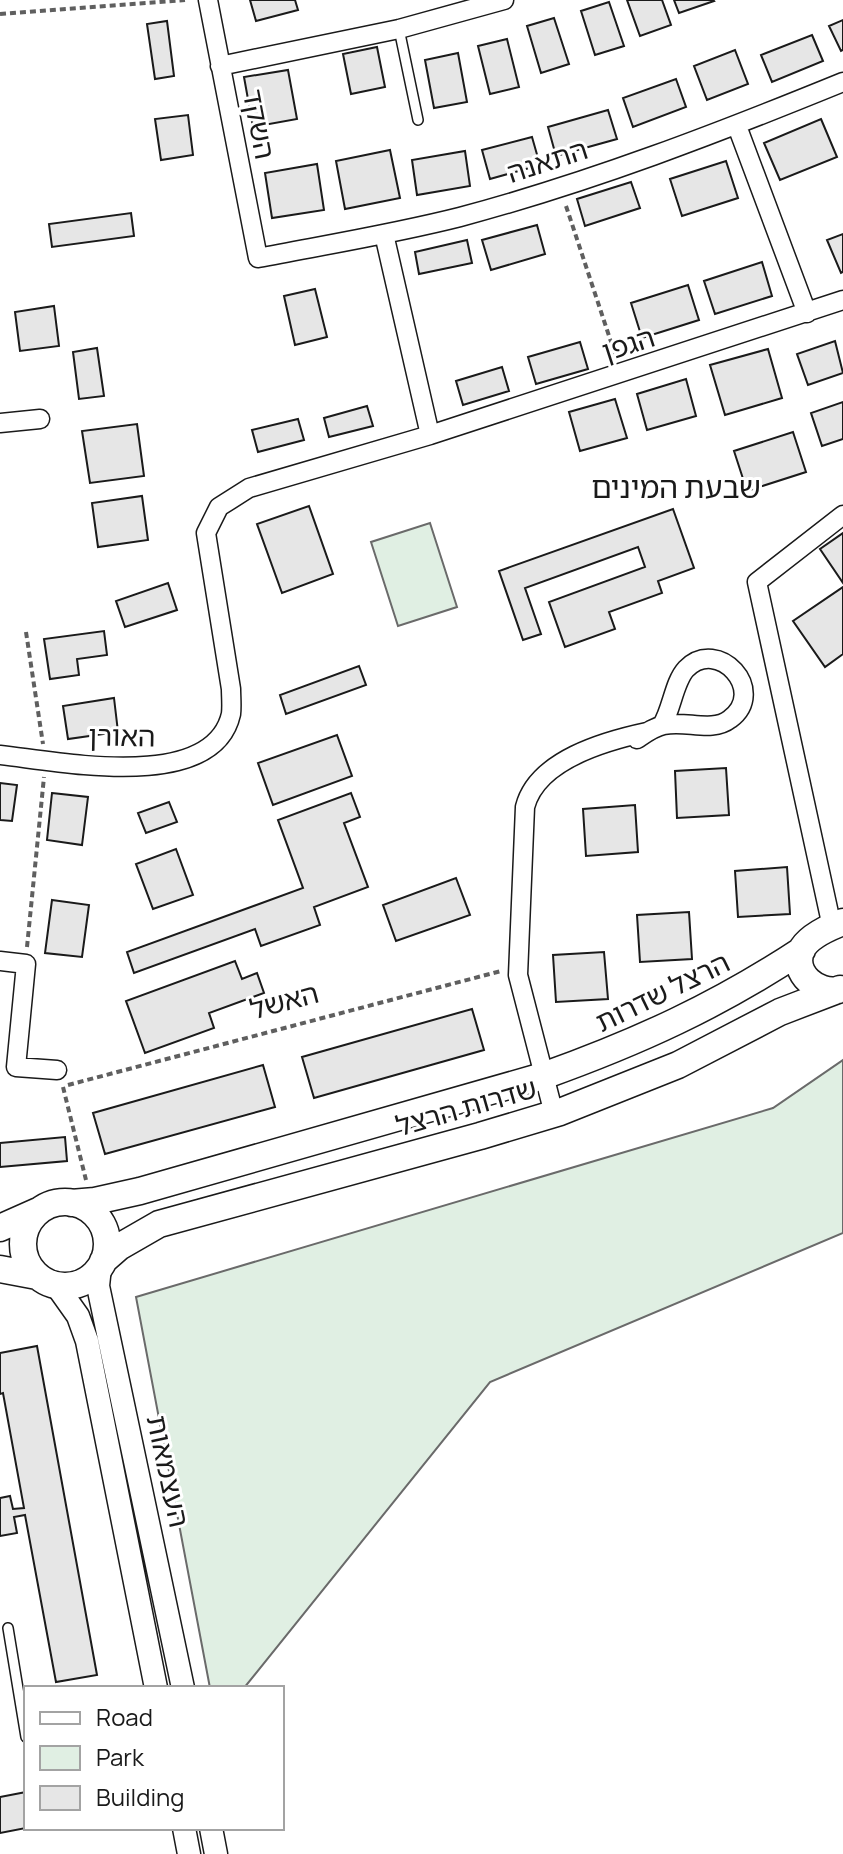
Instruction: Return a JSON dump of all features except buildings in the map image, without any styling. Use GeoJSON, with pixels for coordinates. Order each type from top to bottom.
{"type":"FeatureCollection","features":[{"type":"Feature","properties":{"kind":"main road","name":"הרצל שדרות"},"geometry":{"type":"LineString","coordinates":[[543,1076],[608,1053],[712,1005],[764,977],[810,941],[837,925]]}},
{"type":"Feature","properties":{"kind":"main road"},"geometry":{"type":"LineString","coordinates":[[802,950],[799,964],[815,987],[827,992],[842,989]]}},
{"type":"Feature","properties":{"kind":"main road","name":"שדרות הרצל"},"geometry":{"type":"LineString","coordinates":[[102,1264],[119,1247],[159,1224],[554,1114],[678,1065],[780,1012],[842,989]]}},
{"type":"Feature","properties":{"kind":"main road","name":"שדרות הרצל"},"geometry":{"type":"LineString","coordinates":[[81,1202],[140,1191],[543,1076]]}},
{"type":"Feature","properties":{"kind":"main road"},"geometry":{"type":"LineString","coordinates":[[0,1228],[61,1202],[81,1202],[94,1214],[106,1236],[102,1264],[81,1283],[47,1281],[0,1269]]}},
{"type":"Feature","properties":{"kind":"main road"},"geometry":{"type":"LineString","coordinates":[[41,1210],[32,1218],[23,1242],[29,1266],[47,1281]]}},
{"type":"Feature","properties":{"kind":"street","name":"השקד"},"geometry":{"type":"LineString","coordinates":[[208,0],[258,258]]}},
{"type":"Feature","properties":{"kind":"street"},"geometry":{"type":"LineString","coordinates":[[220,66],[399,29],[504,0]]}},
{"type":"Feature","properties":{"kind":"street","name":"התאנה"},"geometry":{"type":"LineString","coordinates":[[258,258],[460,217],[737,126],[843,82]]}},
{"type":"Feature","properties":{"kind":"street"},"geometry":{"type":"LineString","coordinates":[[737,126],[807,313]]}},
{"type":"Feature","properties":{"kind":"street"},"geometry":{"type":"LineString","coordinates":[[384,234],[430,435]]}},
{"type":"Feature","properties":{"kind":"street","name":"הגפן"},"geometry":{"type":"LineString","coordinates":[[206,533],[219,507],[249,488],[622,375],[843,300]]}},
{"type":"Feature","properties":{"kind":"street"},"geometry":{"type":"LineString","coordinates":[[0,423],[40,419]]}},
{"type":"Feature","properties":{"kind":"street"},"geometry":{"type":"LineString","coordinates":[[837,925],[757,582],[843,515]]}},
{"type":"Feature","properties":{"kind":"street","name":"האורן"},"geometry":{"type":"LineString","coordinates":[[0,755],[131,769],[167,765],[202,753],[221,734],[231,714],[231,689],[206,533]]}},
{"type":"Feature","properties":{"kind":"street"},"geometry":{"type":"LineString","coordinates":[[554,1114],[525,1006],[519,967],[523,825],[527,800],[550,781],[614,752],[655,729],[711,726],[732,718],[743,699],[744,687],[737,672],[717,659],[699,660],[688,667],[655,729]]}},
{"type":"Feature","properties":{"kind":"street"},"geometry":{"type":"LineString","coordinates":[[0,961],[26,964],[16,1067],[60,1078]]}},
{"type":"Feature","properties":{"kind":"street","name":"העצמאות"},"geometry":{"type":"LineString","coordinates":[[102,1264],[98,1286],[183,1686]]}},
{"type":"Feature","properties":{"kind":"street","name":"העצמאות"},"geometry":{"type":"LineString","coordinates":[[47,1281],[78,1316],[87,1341],[156,1686]]}},
{"type":"Feature","properties":{"kind":"street"},"geometry":{"type":"LineString","coordinates":[[184,1830],[189,1854]]}},
{"type":"Feature","properties":{"kind":"street"},"geometry":{"type":"LineString","coordinates":[[211,1830],[216,1854]]}},
{"type":"Feature","properties":{"kind":"lane"},"geometry":{"type":"LineString","coordinates":[[399,29],[418,120]]}},
{"type":"Feature","properties":{"kind":"lane"},"geometry":{"type":"LineString","coordinates":[[8,1628],[24,1725]]}},
{"type":"Feature","properties":{"kind":"path"},"geometry":{"type":"LineString","coordinates":[[0,14],[185,0]]}},
{"type":"Feature","properties":{"kind":"path"},"geometry":{"type":"LineString","coordinates":[[560,186],[622,375]]}},
{"type":"Feature","properties":{"kind":"path"},"geometry":{"type":"LineString","coordinates":[[26,632],[46,760],[26,964]]}},
{"type":"Feature","properties":{"kind":"path","name":"האשל"},"geometry":{"type":"LineString","coordinates":[[60,1078],[519,967]]}},
{"type":"Feature","properties":{"kind":"path"},"geometry":{"type":"LineString","coordinates":[[60,1078],[81,1202]]}},
{"type":"Feature","properties":{"kind":"green space"},"geometry":{"type":"Polygon","coordinates":[[[430,523],[457,607],[398,626],[371,542],[430,523]]]}},
{"type":"Feature","properties":{"kind":"green space"},"geometry":{"type":"Polygon","coordinates":[[[843,1060],[843,1233],[490,1382],[246,1686],[210,1686],[136,1297],[773,1108],[843,1060]]]}},
{"type":"Feature","properties":{"kind":"district","name":"שבעת המינים"},"geometry":{"type":"Point","coordinates":[676,486]}}]}
